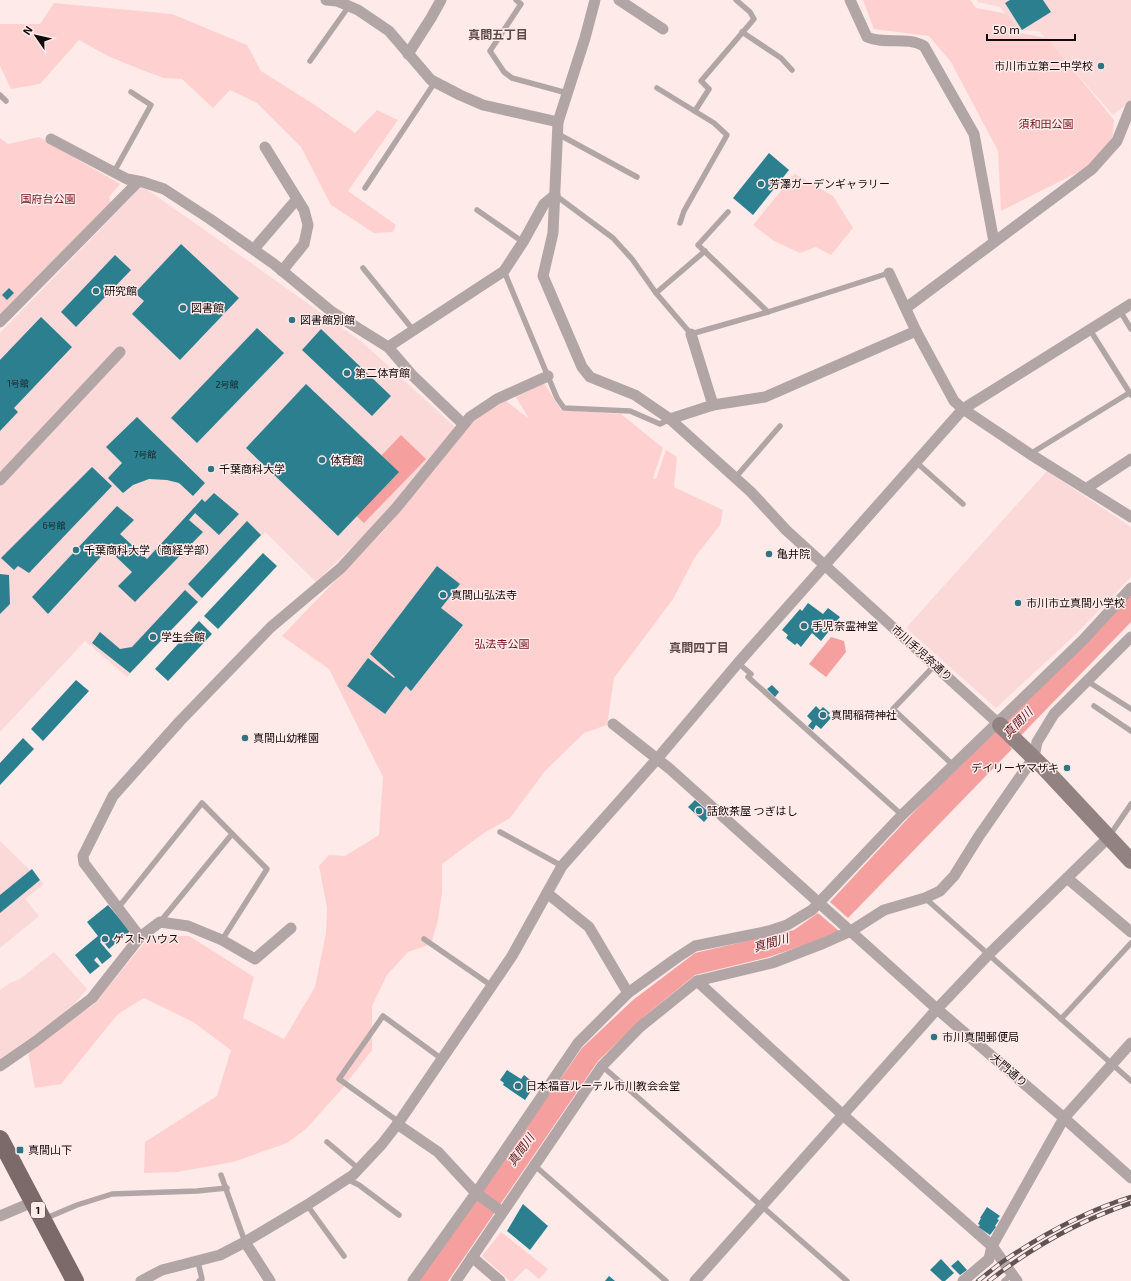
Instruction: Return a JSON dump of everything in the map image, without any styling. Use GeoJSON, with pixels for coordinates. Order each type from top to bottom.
{"type":"FeatureCollection","features":[{"type":"Feature","properties":{"kind":"main road","name":"1"},"geometry":{"type":"LineString","coordinates":[[0,1139],[75,1281]]}},
{"type":"Feature","properties":{"kind":"street"},"geometry":{"type":"LineString","coordinates":[[326,0],[337,1],[358,10],[389,31],[431,80],[483,105],[558,122]]}},
{"type":"Feature","properties":{"kind":"street"},"geometry":{"type":"LineString","coordinates":[[408,54],[441,0]]}},
{"type":"Feature","properties":{"kind":"street","name":"市川手児奈通り"},"geometry":{"type":"LineString","coordinates":[[595,0],[585,38],[558,122],[554,233],[543,276],[582,367],[590,377],[635,395],[670,419],[751,492],[786,530],[999,723]]}},
{"type":"Feature","properties":{"kind":"street"},"geometry":{"type":"LineString","coordinates":[[619,0],[663,29]]}},
{"type":"Feature","properties":{"kind":"street"},"geometry":{"type":"LineString","coordinates":[[850,0],[867,37],[874,40],[917,42],[924,46],[974,134],[994,242]]}},
{"type":"Feature","properties":{"kind":"street"},"geometry":{"type":"LineString","coordinates":[[906,308],[1092,169],[1117,141],[1131,106]]}},
{"type":"Feature","properties":{"kind":"street"},"geometry":{"type":"LineString","coordinates":[[51,139],[127,179],[164,189],[254,249],[332,312],[388,347],[413,376],[463,424]]}},
{"type":"Feature","properties":{"kind":"street"},"geometry":{"type":"LineString","coordinates":[[265,147],[304,210],[308,225],[304,244],[282,271]]}},
{"type":"Feature","properties":{"kind":"street"},"geometry":{"type":"LineString","coordinates":[[0,322],[138,182]]}},
{"type":"Feature","properties":{"kind":"street"},"geometry":{"type":"LineString","coordinates":[[388,347],[504,271],[523,242],[544,204],[555,195]]}},
{"type":"Feature","properties":{"kind":"street"},"geometry":{"type":"LineString","coordinates":[[254,249],[297,199]]}},
{"type":"Feature","properties":{"kind":"street"},"geometry":{"type":"LineString","coordinates":[[889,273],[916,331],[954,401],[963,409],[1030,454],[1087,488],[1131,517]]}},
{"type":"Feature","properties":{"kind":"street"},"geometry":{"type":"LineString","coordinates":[[141,1281],[162,1270],[198,1262],[220,1255],[246,1242],[353,1175],[382,1144],[443,1059],[512,956],[562,866],[657,759],[738,663],[963,409],[1131,304]]}},
{"type":"Feature","properties":{"kind":"street"},"geometry":{"type":"LineString","coordinates":[[670,419],[713,405],[765,397],[916,331]]}},
{"type":"Feature","properties":{"kind":"street"},"geometry":{"type":"LineString","coordinates":[[691,334],[713,405]]}},
{"type":"Feature","properties":{"kind":"street"},"geometry":{"type":"LineString","coordinates":[[0,480],[120,352]]}},
{"type":"Feature","properties":{"kind":"street"},"geometry":{"type":"LineString","coordinates":[[140,937],[84,863],[83,856],[113,796],[180,721],[270,627],[341,568],[397,507],[470,417],[498,399],[548,376]]}},
{"type":"Feature","properties":{"kind":"street"},"geometry":{"type":"LineString","coordinates":[[1087,488],[1131,459]]}},
{"type":"Feature","properties":{"kind":"street"},"geometry":{"type":"LineString","coordinates":[[413,1281],[578,1043],[628,993],[695,946],[769,931],[786,925],[812,910],[902,815],[999,723],[1083,640],[1131,588]]}},
{"type":"Feature","properties":{"kind":"street"},"geometry":{"type":"LineString","coordinates":[[456,1281],[602,1066],[640,1027],[697,981],[772,963],[851,931],[884,910],[925,898],[940,891],[954,876],[979,836],[1034,758],[1037,742],[1054,714],[1131,636]]}},
{"type":"Feature","properties":{"kind":"street"},"geometry":{"type":"LineString","coordinates":[[999,723],[1019,742],[1131,861]]}},
{"type":"Feature","properties":{"kind":"street","name":"大門通り"},"geometry":{"type":"LineString","coordinates":[[613,724],[670,769],[937,1009],[1064,1118],[1131,1178]]}},
{"type":"Feature","properties":{"kind":"street"},"geometry":{"type":"LineString","coordinates":[[695,1281],[937,1009],[989,954],[1109,837]]}},
{"type":"Feature","properties":{"kind":"street"},"geometry":{"type":"LineString","coordinates":[[1067,878],[1131,932]]}},
{"type":"Feature","properties":{"kind":"street"},"geometry":{"type":"LineString","coordinates":[[547,893],[589,927],[628,993]]}},
{"type":"Feature","properties":{"kind":"street"},"geometry":{"type":"LineString","coordinates":[[0,1066],[36,1041],[92,998],[140,937],[160,922],[188,926],[222,940],[255,959],[291,928]]}},
{"type":"Feature","properties":{"kind":"street"},"geometry":{"type":"LineString","coordinates":[[697,981],[843,1114],[992,1246],[1011,1279]]}},
{"type":"Feature","properties":{"kind":"street"},"geometry":{"type":"LineString","coordinates":[[963,1281],[989,1259],[992,1246],[1064,1118],[1131,1044]]}},
{"type":"Feature","properties":{"kind":"street"},"geometry":{"type":"LineString","coordinates":[[398,1123],[438,1152],[476,1192],[502,1212]]}},
{"type":"Feature","properties":{"kind":"street"},"geometry":{"type":"LineString","coordinates":[[0,1216],[33,1202]]}},
{"type":"Feature","properties":{"kind":"street"},"geometry":{"type":"LineString","coordinates":[[246,1242],[270,1281]]}},
{"type":"Feature","properties":{"kind":"street"},"geometry":{"type":"LineString","coordinates":[[472,1257],[500,1281]]}},
{"type":"Feature","properties":{"kind":"lane"},"geometry":{"type":"LineString","coordinates":[[516,0],[520,4],[490,51],[504,72],[512,78],[567,93]]}},
{"type":"Feature","properties":{"kind":"lane"},"geometry":{"type":"LineString","coordinates":[[695,111],[709,89],[701,81],[754,20],[750,12],[736,0]]}},
{"type":"Feature","properties":{"kind":"lane"},"geometry":{"type":"LineString","coordinates":[[310,61],[349,6]]}},
{"type":"Feature","properties":{"kind":"lane"},"geometry":{"type":"LineString","coordinates":[[742,32],[781,58],[792,70]]}},
{"type":"Feature","properties":{"kind":"lane"},"geometry":{"type":"LineString","coordinates":[[365,188],[436,82]]}},
{"type":"Feature","properties":{"kind":"lane"},"geometry":{"type":"LineString","coordinates":[[657,88],[714,123],[727,136],[684,211],[680,223]]}},
{"type":"Feature","properties":{"kind":"lane"},"geometry":{"type":"LineString","coordinates":[[114,172],[151,104],[130,92]]}},
{"type":"Feature","properties":{"kind":"lane"},"geometry":{"type":"LineString","coordinates":[[0,95],[6,101]]}},
{"type":"Feature","properties":{"kind":"lane"},"geometry":{"type":"LineString","coordinates":[[557,134],[637,177]]}},
{"type":"Feature","properties":{"kind":"lane"},"geometry":{"type":"LineString","coordinates":[[555,195],[613,238],[632,259],[656,292],[691,334],[768,312],[889,273]]}},
{"type":"Feature","properties":{"kind":"lane"},"geometry":{"type":"LineString","coordinates":[[477,210],[523,242]]}},
{"type":"Feature","properties":{"kind":"lane"},"geometry":{"type":"LineString","coordinates":[[728,212],[698,245],[768,312]]}},
{"type":"Feature","properties":{"kind":"lane"},"geometry":{"type":"LineString","coordinates":[[656,292],[705,251]]}},
{"type":"Feature","properties":{"kind":"lane"},"geometry":{"type":"LineString","coordinates":[[363,268],[414,331]]}},
{"type":"Feature","properties":{"kind":"lane"},"geometry":{"type":"LineString","coordinates":[[504,271],[557,398],[564,408],[630,411],[660,424],[670,419]]}},
{"type":"Feature","properties":{"kind":"lane"},"geometry":{"type":"LineString","coordinates":[[1120,311],[1131,329]]}},
{"type":"Feature","properties":{"kind":"lane"},"geometry":{"type":"LineString","coordinates":[[1030,454],[1130,394],[1090,330]]}},
{"type":"Feature","properties":{"kind":"lane"},"geometry":{"type":"LineString","coordinates":[[735,478],[780,426]]}},
{"type":"Feature","properties":{"kind":"lane"},"geometry":{"type":"LineString","coordinates":[[916,462],[963,504]]}},
{"type":"Feature","properties":{"kind":"lane"},"geometry":{"type":"LineString","coordinates":[[738,663],[751,674],[748,677],[902,815]]}},
{"type":"Feature","properties":{"kind":"lane"},"geometry":{"type":"LineString","coordinates":[[935,665],[893,709],[953,765]]}},
{"type":"Feature","properties":{"kind":"lane"},"geometry":{"type":"LineString","coordinates":[[1087,681],[1131,709]]}},
{"type":"Feature","properties":{"kind":"lane"},"geometry":{"type":"LineString","coordinates":[[1094,706],[1131,731]]}},
{"type":"Feature","properties":{"kind":"lane"},"geometry":{"type":"LineString","coordinates":[[118,908],[202,802],[267,869],[222,940]]}},
{"type":"Feature","properties":{"kind":"lane"},"geometry":{"type":"LineString","coordinates":[[1109,837],[1131,804]]}},
{"type":"Feature","properties":{"kind":"lane"},"geometry":{"type":"LineString","coordinates":[[500,832],[562,866]]}},
{"type":"Feature","properties":{"kind":"lane"},"geometry":{"type":"LineString","coordinates":[[160,922],[232,834]]}},
{"type":"Feature","properties":{"kind":"lane"},"geometry":{"type":"LineString","coordinates":[[925,898],[1131,1081]]}},
{"type":"Feature","properties":{"kind":"lane"},"geometry":{"type":"LineString","coordinates":[[424,939],[492,986]]}},
{"type":"Feature","properties":{"kind":"lane"},"geometry":{"type":"LineString","coordinates":[[1060,1019],[1131,943]]}},
{"type":"Feature","properties":{"kind":"lane"},"geometry":{"type":"LineString","coordinates":[[398,1123],[339,1079],[383,1016],[443,1059]]}},
{"type":"Feature","properties":{"kind":"lane"},"geometry":{"type":"LineString","coordinates":[[602,1066],[847,1281]]}},
{"type":"Feature","properties":{"kind":"lane"},"geometry":{"type":"LineString","coordinates":[[327,1142],[359,1169]]}},
{"type":"Feature","properties":{"kind":"lane"},"geometry":{"type":"LineString","coordinates":[[534,1165],[666,1281]]}},
{"type":"Feature","properties":{"kind":"lane"},"geometry":{"type":"LineString","coordinates":[[221,1175],[246,1242]]}},
{"type":"Feature","properties":{"kind":"lane"},"geometry":{"type":"LineString","coordinates":[[346,1179],[359,1185],[399,1215]]}},
{"type":"Feature","properties":{"kind":"lane"},"geometry":{"type":"LineString","coordinates":[[43,1219],[77,1205],[112,1194],[197,1191],[227,1188]]}},
{"type":"Feature","properties":{"kind":"lane"},"geometry":{"type":"LineString","coordinates":[[307,1205],[344,1256]]}},
{"type":"Feature","properties":{"kind":"lane"},"geometry":{"type":"LineString","coordinates":[[198,1262],[202,1279],[199,1281]]}},
{"type":"Feature","properties":{"kind":"shaded area","name":"市川市立第二中学校"},"geometry":{"type":"Polygon","coordinates":[[[977,0],[1131,0],[1131,101],[1113,115],[1039,31],[1019,30],[1000,7],[978,2],[977,0]]]}},
{"type":"Feature","properties":{"kind":"shaded area","name":"千葉商科大学"},"geometry":{"type":"Polygon","coordinates":[[[142,186],[362,342],[455,427],[390,510],[316,582],[265,532],[127,677],[85,641],[0,732],[0,333],[142,186]]]}},
{"type":"Feature","properties":{"kind":"shaded area","name":"市川市立真間小学校"},"geometry":{"type":"Polygon","coordinates":[[[1047,471],[1131,527],[1131,577],[1076,634],[996,708],[906,628],[1047,471]]]}},
{"type":"Feature","properties":{"kind":"shaded area"},"geometry":{"type":"Polygon","coordinates":[[[0,841],[44,884],[25,899],[39,916],[0,948],[0,841]]]}},
{"type":"Feature","properties":{"kind":"shaded area"},"geometry":{"type":"Polygon","coordinates":[[[54,952],[87,989],[73,1006],[61,1016],[0,1059],[0,990],[10,983],[20,979],[54,952]]]}},
{"type":"Feature","properties":{"kind":"green space","name":"須和田公園"},"geometry":{"type":"Polygon","coordinates":[[[863,0],[970,0],[976,8],[1008,14],[1020,33],[1047,38],[1114,120],[1112,142],[1090,166],[1001,211],[998,151],[951,62],[929,36],[874,29],[863,0]]]}},
{"type":"Feature","properties":{"kind":"green space"},"geometry":{"type":"Polygon","coordinates":[[[54,3],[172,14],[247,45],[261,71],[315,105],[355,133],[377,110],[398,120],[348,191],[396,225],[393,232],[374,233],[331,205],[301,147],[257,103],[230,90],[213,108],[182,79],[164,78],[142,70],[108,56],[79,40],[40,84],[11,89],[0,66],[0,24],[40,24],[54,3]]]}},
{"type":"Feature","properties":{"kind":"green space","name":"国府台公園"},"geometry":{"type":"Polygon","coordinates":[[[39,137],[120,184],[109,197],[111,203],[0,318],[0,138],[8,144],[39,137]]]}},
{"type":"Feature","properties":{"kind":"green space"},"geometry":{"type":"Polygon","coordinates":[[[795,174],[833,196],[853,228],[831,255],[816,247],[800,253],[774,241],[753,225],[795,174]]]}},
{"type":"Feature","properties":{"kind":"green space","name":"弘法寺公園"},"geometry":{"type":"Polygon","coordinates":[[[544,383],[561,410],[621,414],[663,448],[653,478],[656,479],[666,450],[677,457],[674,487],[723,510],[720,525],[695,557],[673,599],[614,678],[607,725],[584,733],[545,771],[510,818],[484,833],[442,864],[442,893],[438,920],[431,944],[408,952],[387,975],[372,1006],[372,1050],[341,1090],[306,1129],[287,1143],[233,1162],[177,1172],[144,1173],[145,1142],[217,1096],[231,1050],[193,1022],[144,998],[118,1014],[61,1084],[35,1088],[28,1052],[94,1004],[150,936],[189,936],[254,977],[243,1018],[284,1039],[315,987],[326,933],[327,908],[319,866],[329,855],[345,856],[379,835],[383,777],[329,669],[282,636],[386,528],[463,431],[501,397],[529,419],[516,397],[544,383]]]}},
{"type":"Feature","properties":{"kind":"green space"},"geometry":{"type":"Polygon","coordinates":[[[501,1232],[548,1269],[539,1279],[526,1268],[513,1281],[510,1281],[482,1256],[501,1232]]]}},
{"type":"Feature","properties":{"kind":"water"},"geometry":{"type":"Polygon","coordinates":[[[401,435],[426,459],[364,523],[339,500],[401,435]]]}},
{"type":"Feature","properties":{"kind":"water"},"geometry":{"type":"Polygon","coordinates":[[[831,637],[844,641],[846,652],[826,677],[809,664],[831,637]]]}},
{"type":"Feature","properties":{"kind":"water"},"geometry":{"type":"Polygon","coordinates":[[[992,728],[1012,749],[848,918],[830,902],[992,728]]]}},
{"type":"Feature","properties":{"kind":"water"},"geometry":{"type":"Polygon","coordinates":[[[818,913],[839,931],[822,939],[769,957],[695,975],[646,1015],[598,1061],[448,1281],[418,1281],[582,1048],[633,1000],[695,953],[794,930],[818,913]]]}},
{"type":"Feature","properties":{"kind":"building"},"geometry":{"type":"Polygon","coordinates":[[[1010,0],[1043,0],[1051,12],[1022,30],[1005,3],[1010,0]]]}},
{"type":"Feature","properties":{"kind":"building","name":"芳澤ガーデンギャラリー"},"geometry":{"type":"Polygon","coordinates":[[[769,153],[789,170],[753,215],[733,198],[769,153]]]}},
{"type":"Feature","properties":{"kind":"building","name":"図書館"},"geometry":{"type":"Polygon","coordinates":[[[181,244],[239,298],[180,360],[132,314],[144,301],[135,293],[181,244]]]}},
{"type":"Feature","properties":{"kind":"building","name":"研究館"},"geometry":{"type":"Polygon","coordinates":[[[115,255],[131,270],[76,327],[61,312],[115,255]]]}},
{"type":"Feature","properties":{"kind":"building"},"geometry":{"type":"Polygon","coordinates":[[[9,288],[14,293],[7,300],[2,295],[9,288]]]}},
{"type":"Feature","properties":{"kind":"building"},"geometry":{"type":"Polygon","coordinates":[[[41,317],[72,347],[14,408],[18,412],[0,431],[0,360],[41,317]]]}},
{"type":"Feature","properties":{"kind":"building"},"geometry":{"type":"Polygon","coordinates":[[[257,328],[284,353],[197,443],[171,418],[257,328]]]}},
{"type":"Feature","properties":{"kind":"building","name":"第二体育館"},"geometry":{"type":"Polygon","coordinates":[[[321,329],[391,396],[372,416],[302,350],[321,329]]]}},
{"type":"Feature","properties":{"kind":"building","name":"体育館"},"geometry":{"type":"Polygon","coordinates":[[[306,384],[399,472],[338,536],[246,448],[306,384]]]}},
{"type":"Feature","properties":{"kind":"building"},"geometry":{"type":"Polygon","coordinates":[[[137,417],[205,483],[193,496],[179,483],[167,480],[149,479],[133,485],[123,493],[108,478],[122,463],[106,447],[137,417]]]}},
{"type":"Feature","properties":{"kind":"building"},"geometry":{"type":"Polygon","coordinates":[[[92,467],[112,486],[29,573],[18,566],[14,570],[1,558],[92,467]]]}},
{"type":"Feature","properties":{"kind":"building"},"geometry":{"type":"Polygon","coordinates":[[[214,493],[239,514],[219,535],[195,513],[189,520],[203,532],[135,602],[118,586],[132,572],[108,549],[48,614],[32,597],[117,506],[134,520],[120,534],[147,559],[202,499],[205,502],[214,493]]]}},
{"type":"Feature","properties":{"kind":"building"},"geometry":{"type":"Polygon","coordinates":[[[247,521],[261,535],[202,598],[188,584],[247,521]]]}},
{"type":"Feature","properties":{"kind":"building"},"geometry":{"type":"Polygon","coordinates":[[[263,553],[277,566],[218,629],[204,616],[263,553]]]}},
{"type":"Feature","properties":{"kind":"building"},"geometry":{"type":"Polygon","coordinates":[[[437,566],[460,584],[441,608],[463,625],[411,691],[406,686],[385,714],[347,686],[368,658],[394,678],[395,677],[370,654],[437,566]]]}},
{"type":"Feature","properties":{"kind":"building"},"geometry":{"type":"Polygon","coordinates":[[[0,574],[9,575],[10,604],[0,614],[0,574]]]}},
{"type":"Feature","properties":{"kind":"building","name":"学生会館"},"geometry":{"type":"Polygon","coordinates":[[[185,590],[198,602],[130,673],[92,643],[100,632],[120,649],[132,647],[185,590]]]}},
{"type":"Feature","properties":{"kind":"building","name":"手児奈霊神堂"},"geometry":{"type":"Polygon","coordinates":[[[808,603],[823,614],[828,608],[840,617],[821,641],[812,633],[801,647],[797,643],[795,645],[786,638],[788,635],[782,630],[800,609],[802,611],[808,603]]]}},
{"type":"Feature","properties":{"kind":"building"},"geometry":{"type":"Polygon","coordinates":[[[199,621],[212,634],[168,681],[155,669],[199,621]]]}},
{"type":"Feature","properties":{"kind":"building"},"geometry":{"type":"Polygon","coordinates":[[[76,680],[89,691],[43,741],[31,729],[76,680]]]}},
{"type":"Feature","properties":{"kind":"building"},"geometry":{"type":"Polygon","coordinates":[[[772,685],[779,692],[775,697],[767,689],[772,685]]]}},
{"type":"Feature","properties":{"kind":"building"},"geometry":{"type":"Polygon","coordinates":[[[816,706],[820,710],[823,707],[830,713],[828,715],[831,718],[821,729],[816,725],[813,730],[808,726],[812,721],[807,716],[816,706]]]}},
{"type":"Feature","properties":{"kind":"building"},"geometry":{"type":"Polygon","coordinates":[[[23,738],[34,749],[0,785],[0,763],[23,738]]]}},
{"type":"Feature","properties":{"kind":"building","name":"話飲茶屋 つぎはし"},"geometry":{"type":"Polygon","coordinates":[[[695,800],[711,814],[704,822],[688,807],[695,800]]]}},
{"type":"Feature","properties":{"kind":"building"},"geometry":{"type":"Polygon","coordinates":[[[32,869],[40,880],[0,913],[0,895],[32,869]]]}},
{"type":"Feature","properties":{"kind":"building","name":"ゲストハウス"},"geometry":{"type":"Polygon","coordinates":[[[108,905],[130,931],[122,939],[119,935],[115,938],[118,941],[109,949],[102,940],[100,942],[112,956],[102,964],[97,957],[94,960],[100,966],[90,974],[75,955],[98,936],[87,922],[108,905]]]}},
{"type":"Feature","properties":{"kind":"building","name":"日本福音ルーテル市川教会会堂"},"geometry":{"type":"Polygon","coordinates":[[[507,1070],[521,1079],[524,1075],[534,1083],[533,1088],[525,1100],[503,1085],[504,1083],[500,1080],[507,1070]]]}},
{"type":"Feature","properties":{"kind":"building"},"geometry":{"type":"Polygon","coordinates":[[[523,1204],[548,1226],[530,1250],[507,1231],[523,1204]]]}},
{"type":"Feature","properties":{"kind":"building"},"geometry":{"type":"Polygon","coordinates":[[[987,1207],[1000,1216],[997,1219],[999,1220],[995,1226],[996,1227],[990,1235],[978,1227],[980,1225],[978,1224],[980,1218],[987,1207]]]}},
{"type":"Feature","properties":{"kind":"building"},"geometry":{"type":"Polygon","coordinates":[[[941,1259],[954,1273],[945,1281],[942,1281],[930,1270],[941,1259]]]}},
{"type":"Feature","properties":{"kind":"building"},"geometry":{"type":"Polygon","coordinates":[[[958,1260],[967,1270],[960,1275],[951,1266],[958,1260]]]}},
{"type":"Feature","properties":{"kind":"building"},"geometry":{"type":"Polygon","coordinates":[[[609,1276],[615,1281],[605,1281],[609,1276]]]}},
{"type":"Feature","properties":{"kind":"waterway","name":"真間川"},"geometry":{"type":"LineString","coordinates":[[995,747],[1131,607]]}},
{"type":"Feature","properties":{"kind":"railway"},"geometry":{"type":"LineString","coordinates":[[978,1281],[1005,1260],[1050,1232],[1098,1209],[1131,1197]]}},
{"type":"Feature","properties":{"kind":"railway"},"geometry":{"type":"LineString","coordinates":[[989,1281],[1022,1257],[1057,1236],[1093,1218],[1131,1203]]}},
{"type":"Feature","properties":{"kind":"place","name":"市川市立第二中学校"},"geometry":{"type":"Point","coordinates":[1101,66]}},
{"type":"Feature","properties":{"kind":"place","name":"芳澤ガーデンギャラリー"},"geometry":{"type":"Point","coordinates":[761,184]}},
{"type":"Feature","properties":{"kind":"place","name":"研究館"},"geometry":{"type":"Point","coordinates":[96,291]}},
{"type":"Feature","properties":{"kind":"place","name":"図書館"},"geometry":{"type":"Point","coordinates":[183,308]}},
{"type":"Feature","properties":{"kind":"place","name":"図書館別館"},"geometry":{"type":"Point","coordinates":[292,320]}},
{"type":"Feature","properties":{"kind":"place","name":"第二体育館"},"geometry":{"type":"Point","coordinates":[347,373]}},
{"type":"Feature","properties":{"kind":"place","name":"体育館"},"geometry":{"type":"Point","coordinates":[322,460]}},
{"type":"Feature","properties":{"kind":"place","name":"千葉商科大学"},"geometry":{"type":"Point","coordinates":[211,469]}},
{"type":"Feature","properties":{"kind":"place","name":"千葉商科大学（商経学部）"},"geometry":{"type":"Point","coordinates":[76,550]}},
{"type":"Feature","properties":{"kind":"place","name":"亀井院"},"geometry":{"type":"Point","coordinates":[769,554]}},
{"type":"Feature","properties":{"kind":"place","name":"真間山弘法寺"},"geometry":{"type":"Point","coordinates":[443,595]}},
{"type":"Feature","properties":{"kind":"place","name":"市川市立真間小学校"},"geometry":{"type":"Point","coordinates":[1018,603]}},
{"type":"Feature","properties":{"kind":"place","name":"手児奈霊神堂"},"geometry":{"type":"Point","coordinates":[804,626]}},
{"type":"Feature","properties":{"kind":"place","name":"学生会館"},"geometry":{"type":"Point","coordinates":[153,637]}},
{"type":"Feature","properties":{"kind":"place","name":"真間稲荷神社"},"geometry":{"type":"Point","coordinates":[823,715]}},
{"type":"Feature","properties":{"kind":"place","name":"真間山幼稚園"},"geometry":{"type":"Point","coordinates":[245,738]}},
{"type":"Feature","properties":{"kind":"place","name":"デイリーヤマザキ"},"geometry":{"type":"Point","coordinates":[1067,768]}},
{"type":"Feature","properties":{"kind":"place","name":"話飲茶屋 つぎはし"},"geometry":{"type":"Point","coordinates":[699,811]}},
{"type":"Feature","properties":{"kind":"place","name":"ゲストハウス"},"geometry":{"type":"Point","coordinates":[105,939]}},
{"type":"Feature","properties":{"kind":"place","name":"市川真間郵便局"},"geometry":{"type":"Point","coordinates":[934,1037]}},
{"type":"Feature","properties":{"kind":"place","name":"日本福音ルーテル市川教会会堂"},"geometry":{"type":"Point","coordinates":[518,1086]}},
{"type":"Feature","properties":{"kind":"place","name":"真間山下"},"geometry":{"type":"Point","coordinates":[20,1150]}},
{"type":"Feature","properties":{"kind":"district","name":"真間五丁目"},"geometry":{"type":"Point","coordinates":[498,35]}},
{"type":"Feature","properties":{"kind":"district","name":"真間四丁目"},"geometry":{"type":"Point","coordinates":[699,648]}}]}
